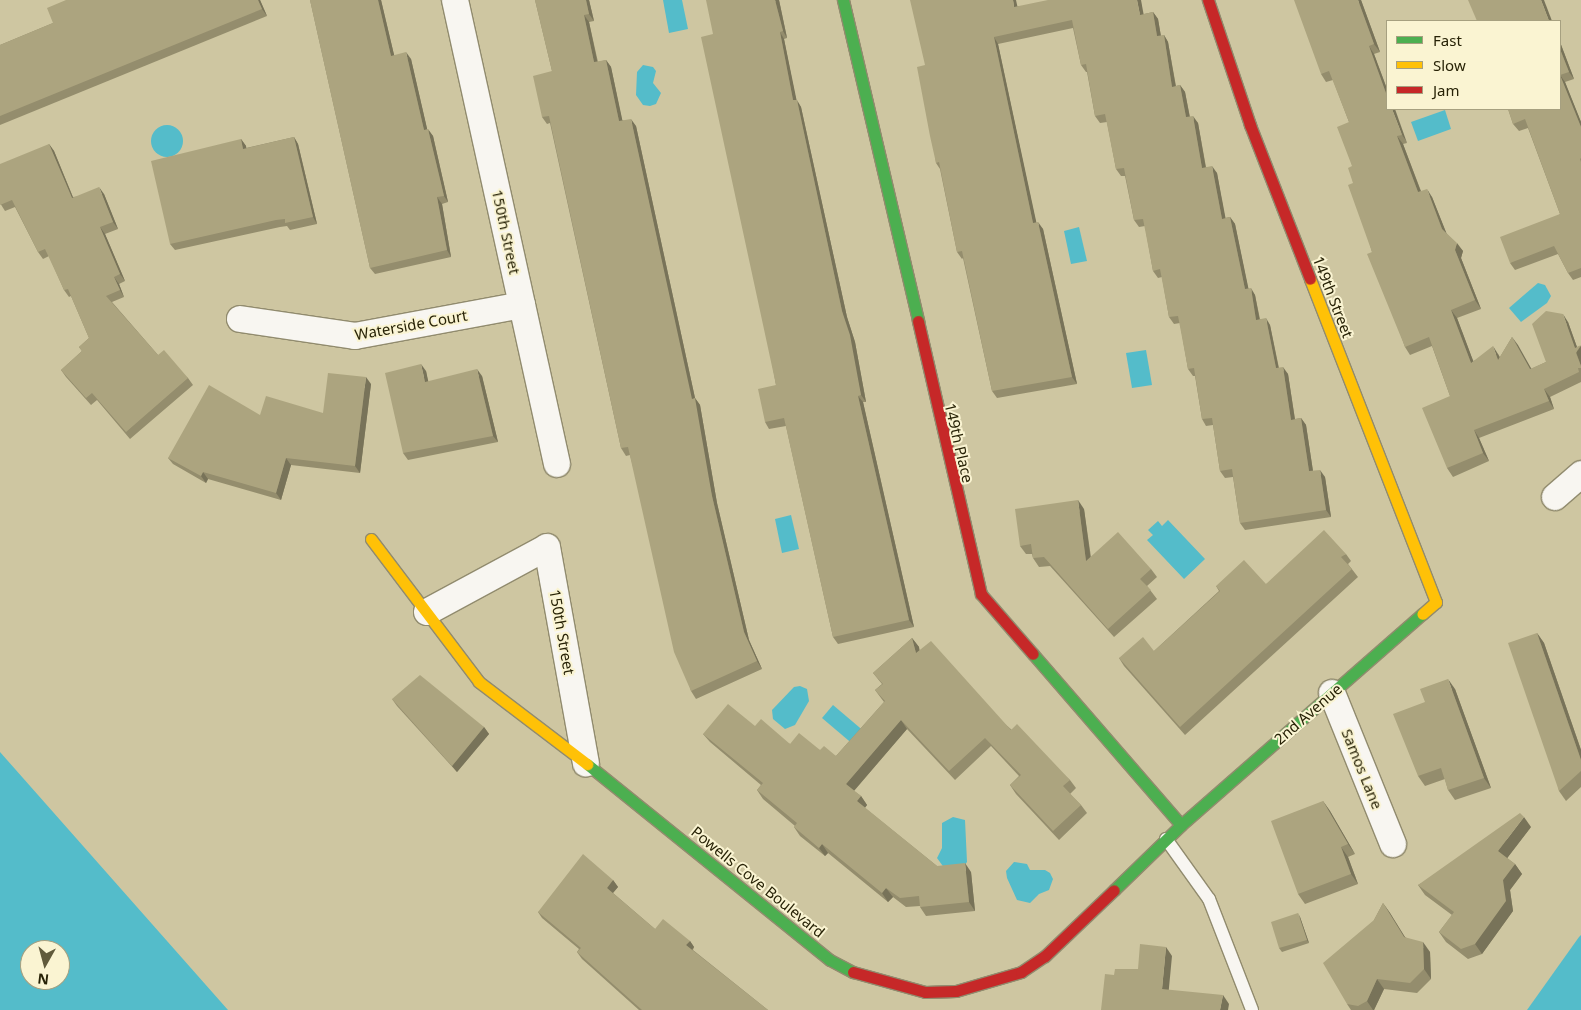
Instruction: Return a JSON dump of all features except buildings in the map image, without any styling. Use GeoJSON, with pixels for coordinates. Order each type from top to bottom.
{"type":"FeatureCollection","features":[{"type":"Feature","properties":{"kind":"street","name":"150th Street"},"geometry":{"type":"LineString","coordinates":[[454,0],[557,464]]}},
{"type":"Feature","properties":{"kind":"street","name":"149th Place"},"geometry":{"type":"LineString","coordinates":[[843,0],[981,594],[1181,825]]}},
{"type":"Feature","properties":{"kind":"street","name":"149th Street"},"geometry":{"type":"LineString","coordinates":[[1208,0],[1250,124],[1436,602]]}},
{"type":"Feature","properties":{"kind":"street","name":"Waterside Court"},"geometry":{"type":"LineString","coordinates":[[240,319],[355,336],[522,305]]}},
{"type":"Feature","properties":{"kind":"street"},"geometry":{"type":"LineString","coordinates":[[1555,496],[1581,474]]}},
{"type":"Feature","properties":{"kind":"street","name":"Powells Cove Boulevard"},"geometry":{"type":"LineString","coordinates":[[371,539],[479,682],[586,764],[830,960],[860,976],[925,992],[956,991],[1021,972],[1045,956],[1181,825]]}},
{"type":"Feature","properties":{"kind":"street","name":"150th Street"},"geometry":{"type":"LineString","coordinates":[[426,612],[546,547],[586,764]]}},
{"type":"Feature","properties":{"kind":"street","name":"2nd Avenue"},"geometry":{"type":"LineString","coordinates":[[1181,825],[1436,602]]}},
{"type":"Feature","properties":{"kind":"street","name":"Samos Lane"},"geometry":{"type":"LineString","coordinates":[[1332,693],[1393,844]]}},
{"type":"Feature","properties":{"kind":"lane"},"geometry":{"type":"LineString","coordinates":[[1166,839],[1209,899],[1252,1010]]}},
{"type":"Feature","properties":{"kind":"water"},"geometry":{"type":"Polygon","coordinates":[[[663,0],[682,0],[688,29],[669,33],[663,0]]]}},
{"type":"Feature","properties":{"kind":"water"},"geometry":{"type":"Polygon","coordinates":[[[643,65],[653,67],[656,71],[653,83],[661,93],[656,104],[650,106],[643,105],[636,95],[637,72],[643,65]]]}},
{"type":"Feature","properties":{"kind":"water"},"geometry":{"type":"Polygon","coordinates":[[[1445,110],[1451,129],[1418,141],[1411,122],[1445,110]]]}},
{"type":"Feature","properties":{"kind":"water"},"geometry":{"type":"Polygon","coordinates":[[[167,125],[179,129],[183,141],[179,153],[167,157],[155,153],[151,141],[155,129],[167,125]]]}},
{"type":"Feature","properties":{"kind":"water"},"geometry":{"type":"Polygon","coordinates":[[[1079,227],[1087,261],[1071,264],[1064,231],[1079,227]]]}},
{"type":"Feature","properties":{"kind":"water"},"geometry":{"type":"Polygon","coordinates":[[[1538,283],[1545,285],[1551,296],[1547,303],[1521,322],[1509,308],[1538,283]]]}},
{"type":"Feature","properties":{"kind":"water"},"geometry":{"type":"Polygon","coordinates":[[[1146,350],[1152,385],[1132,388],[1126,353],[1146,350]]]}},
{"type":"Feature","properties":{"kind":"water"},"geometry":{"type":"Polygon","coordinates":[[[791,515],[799,549],[782,553],[775,519],[791,515]]]}},
{"type":"Feature","properties":{"kind":"water"},"geometry":{"type":"Polygon","coordinates":[[[1168,520],[1205,559],[1184,579],[1147,540],[1153,535],[1148,530],[1158,521],[1162,526],[1168,520]]]}},
{"type":"Feature","properties":{"kind":"water"},"geometry":{"type":"Polygon","coordinates":[[[800,686],[807,689],[809,701],[795,725],[785,729],[773,719],[772,710],[794,687],[800,686]]]}},
{"type":"Feature","properties":{"kind":"water"},"geometry":{"type":"Polygon","coordinates":[[[833,705],[866,733],[855,746],[822,718],[833,705]]]}},
{"type":"Feature","properties":{"kind":"water"},"geometry":{"type":"Polygon","coordinates":[[[0,752],[228,1010],[0,1010],[0,752]]]}},
{"type":"Feature","properties":{"kind":"water"},"geometry":{"type":"Polygon","coordinates":[[[953,817],[965,820],[967,862],[963,867],[945,869],[937,858],[942,848],[942,823],[953,817]]]}},
{"type":"Feature","properties":{"kind":"water"},"geometry":{"type":"Polygon","coordinates":[[[1014,862],[1027,864],[1030,870],[1045,870],[1050,873],[1053,879],[1049,890],[1039,894],[1030,903],[1017,900],[1007,878],[1006,871],[1014,862]]]}},
{"type":"Feature","properties":{"kind":"water"},"geometry":{"type":"Polygon","coordinates":[[[1581,935],[1581,1010],[1527,1010],[1579,937],[1581,935]]]}},
{"type":"Feature","properties":{"kind":"traffic: fast"},"geometry":{"type":"LineString","coordinates":[[843,0],[918,321]]}},
{"type":"Feature","properties":{"kind":"traffic: fast"},"geometry":{"type":"LineString","coordinates":[[1114,890],[1181,825],[1422,614]]}},
{"type":"Feature","properties":{"kind":"traffic: fast"},"geometry":{"type":"LineString","coordinates":[[1033,654],[1181,825]]}},
{"type":"Feature","properties":{"kind":"traffic: fast"},"geometry":{"type":"LineString","coordinates":[[587,764],[830,960],[853,972]]}},
{"type":"Feature","properties":{"kind":"traffic: slow"},"geometry":{"type":"LineString","coordinates":[[1310,279],[1436,602],[1422,614]]}},
{"type":"Feature","properties":{"kind":"traffic: slow"},"geometry":{"type":"LineString","coordinates":[[371,539],[479,682],[587,764]]}},
{"type":"Feature","properties":{"kind":"traffic: jam"},"geometry":{"type":"LineString","coordinates":[[1208,0],[1250,125],[1310,279]]}},
{"type":"Feature","properties":{"kind":"traffic: jam"},"geometry":{"type":"LineString","coordinates":[[918,321],[981,594],[1033,654]]}},
{"type":"Feature","properties":{"kind":"traffic: jam"},"geometry":{"type":"LineString","coordinates":[[853,972],[925,992],[956,991],[1021,972],[1045,956],[1114,890]]}}]}
